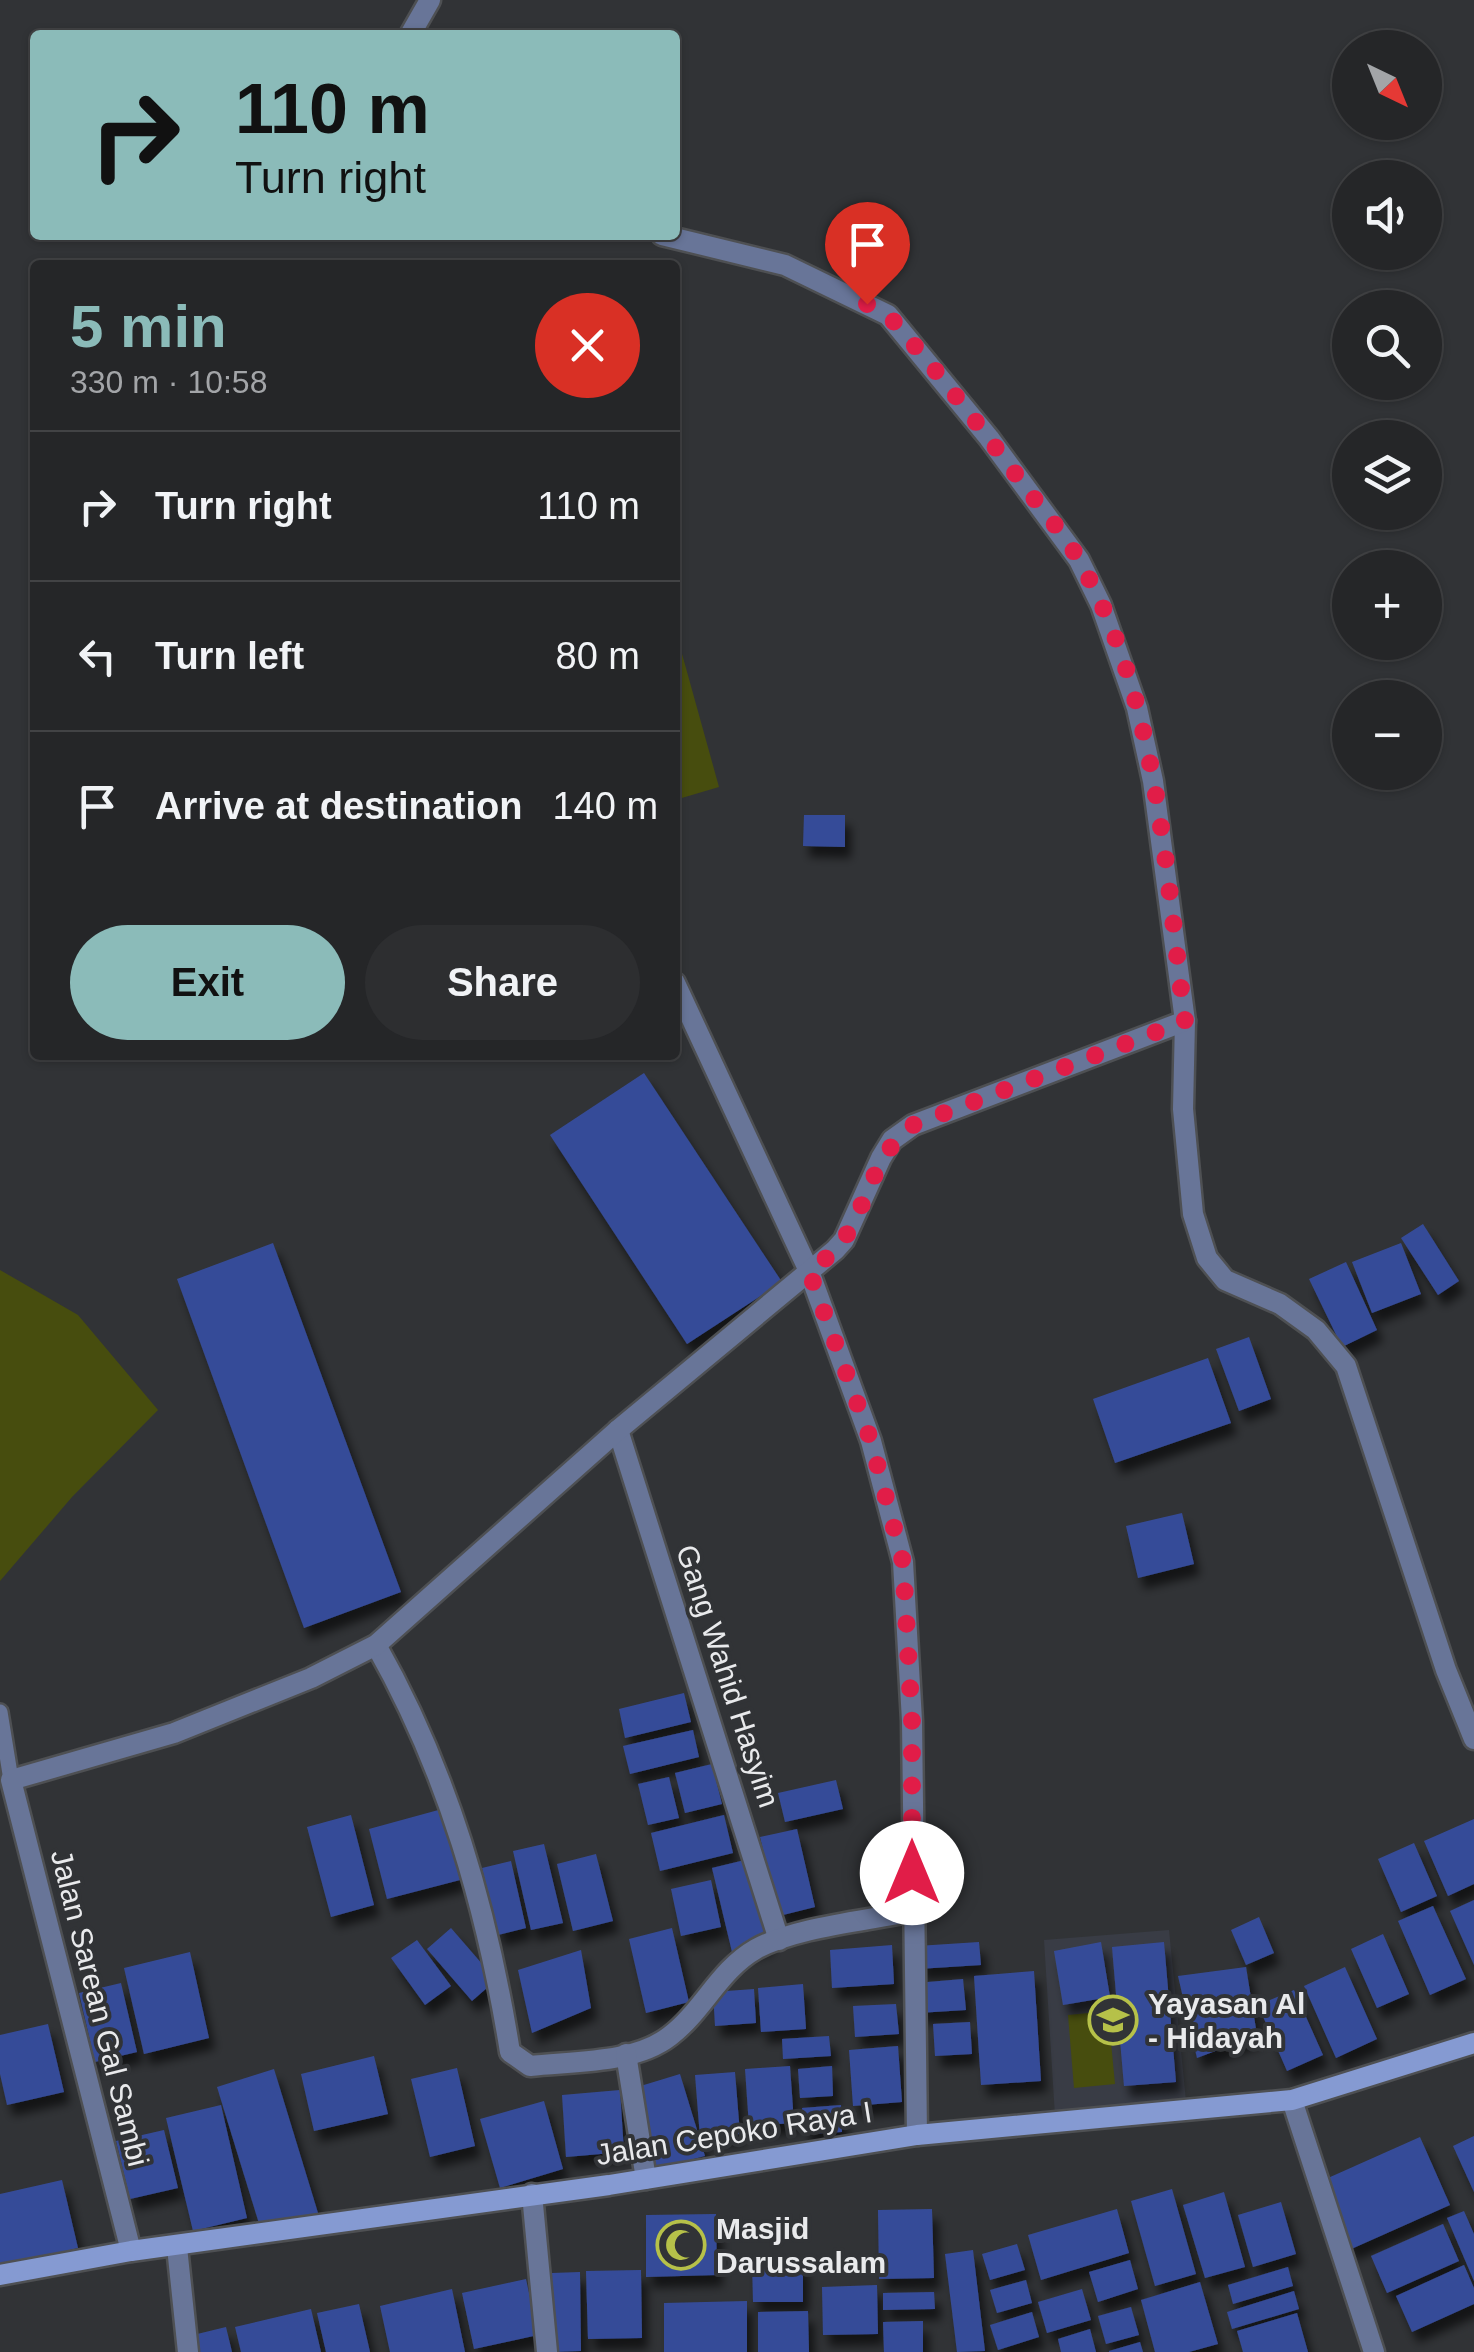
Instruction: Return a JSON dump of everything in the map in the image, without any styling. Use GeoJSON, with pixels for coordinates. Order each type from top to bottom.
{"type":"FeatureCollection","features":[{"type":"Feature","properties":{"kind":"main road","name":"Jalan Cepoko Raya I"},"geometry":{"type":"LineString","coordinates":[[0,2275],[131,2251],[646,2180],[917,2134],[1292,2100],[1474,2043]]}},
{"type":"Feature","properties":{"kind":"street"},"geometry":{"type":"LineString","coordinates":[[413,30],[430,0]]}},
{"type":"Feature","properties":{"kind":"street"},"geometry":{"type":"LineString","coordinates":[[680,239],[785,265],[888,315],[978,424],[1079,560],[1101,605],[1141,726],[1153,781],[1185,1021],[1183,1109],[1194,1214],[1208,1258],[1225,1280],[1280,1304],[1316,1330],[1346,1366],[1446,1670],[1474,1739]]}},
{"type":"Feature","properties":{"kind":"street"},"geometry":{"type":"LineString","coordinates":[[680,994],[809,1271],[871,1441],[903,1562],[912,1721],[917,2134]]}},
{"type":"Feature","properties":{"kind":"street"},"geometry":{"type":"LineString","coordinates":[[11,1780],[174,1732],[311,1678],[376,1645],[618,1430],[844,1240],[892,1140],[913,1125],[1185,1021]]}},
{"type":"Feature","properties":{"kind":"street","name":"Gang Wahid Hasyim"},"geometry":{"type":"LineString","coordinates":[[618,1430],[780,1940]]}},
{"type":"Feature","properties":{"kind":"street"},"geometry":{"type":"LineString","coordinates":[[376,1645],[409,1703],[444,1784],[497,1972],[510,2052],[530,2066],[626,2054],[672,2035],[739,1961],[780,1940],[912,1911]]}},
{"type":"Feature","properties":{"kind":"street","name":"Jalan Sarean Gal Sambi"},"geometry":{"type":"LineString","coordinates":[[11,1780],[131,2251]]}},
{"type":"Feature","properties":{"kind":"street"},"geometry":{"type":"LineString","coordinates":[[626,2054],[646,2180]]}},
{"type":"Feature","properties":{"kind":"street"},"geometry":{"type":"LineString","coordinates":[[1292,2100],[1374,2352]]}},
{"type":"Feature","properties":{"kind":"street"},"geometry":{"type":"LineString","coordinates":[[532,2194],[546,2352]]}},
{"type":"Feature","properties":{"kind":"street"},"geometry":{"type":"LineString","coordinates":[[177,2247],[188,2352]]}},
{"type":"Feature","properties":{"kind":"lane"},"geometry":{"type":"LineString","coordinates":[[0,1712],[11,1780]]}},
{"type":"Feature","properties":{"kind":"shaded area","name":"Yayasan Al - Hidayah"},"geometry":{"type":"Polygon","coordinates":[[[1169,1930],[1186,2101],[1055,2116],[1044,1940],[1169,1930]]]}},
{"type":"Feature","properties":{"kind":"green space"},"geometry":{"type":"Polygon","coordinates":[[[680,647],[719,787],[680,799],[680,647]]]}},
{"type":"Feature","properties":{"kind":"green space"},"geometry":{"type":"Polygon","coordinates":[[[0,1270],[78,1315],[158,1410],[72,1497],[0,1581],[0,1270]]]}},
{"type":"Feature","properties":{"kind":"green space"},"geometry":{"type":"Polygon","coordinates":[[[1108,2011],[1115,2084],[1074,2088],[1068,2015],[1108,2011]]]}},
{"type":"Feature","properties":{"kind":"building"},"geometry":{"type":"Polygon","coordinates":[[[804,815],[845,815],[845,847],[803,846],[804,815]]]}},
{"type":"Feature","properties":{"kind":"building"},"geometry":{"type":"Polygon","coordinates":[[[644,1073],[782,1282],[687,1344],[550,1135],[644,1073]]]}},
{"type":"Feature","properties":{"kind":"building"},"geometry":{"type":"Polygon","coordinates":[[[1423,1224],[1459,1281],[1438,1295],[1401,1238],[1423,1224]]]}},
{"type":"Feature","properties":{"kind":"building"},"geometry":{"type":"Polygon","coordinates":[[[273,1243],[401,1592],[304,1628],[177,1279],[273,1243]]]}},
{"type":"Feature","properties":{"kind":"building"},"geometry":{"type":"Polygon","coordinates":[[[1401,1243],[1421,1294],[1372,1313],[1352,1262],[1401,1243]]]}},
{"type":"Feature","properties":{"kind":"building"},"geometry":{"type":"Polygon","coordinates":[[[1346,1262],[1377,1330],[1342,1347],[1309,1279],[1346,1262]]]}},
{"type":"Feature","properties":{"kind":"building"},"geometry":{"type":"Polygon","coordinates":[[[1249,1337],[1271,1399],[1239,1411],[1216,1349],[1249,1337]]]}},
{"type":"Feature","properties":{"kind":"building"},"geometry":{"type":"Polygon","coordinates":[[[1208,1358],[1231,1423],[1115,1463],[1093,1399],[1208,1358]]]}},
{"type":"Feature","properties":{"kind":"building"},"geometry":{"type":"Polygon","coordinates":[[[1182,1513],[1194,1564],[1138,1578],[1126,1526],[1182,1513]]]}},
{"type":"Feature","properties":{"kind":"building"},"geometry":{"type":"Polygon","coordinates":[[[684,1693],[691,1722],[625,1738],[619,1709],[684,1693]]]}},
{"type":"Feature","properties":{"kind":"building"},"geometry":{"type":"Polygon","coordinates":[[[693,1730],[699,1757],[630,1774],[623,1746],[693,1730]]]}},
{"type":"Feature","properties":{"kind":"building"},"geometry":{"type":"Polygon","coordinates":[[[712,1764],[722,1804],[685,1813],[675,1773],[712,1764]]]}},
{"type":"Feature","properties":{"kind":"building"},"geometry":{"type":"Polygon","coordinates":[[[669,1777],[679,1818],[648,1825],[638,1784],[669,1777]]]}},
{"type":"Feature","properties":{"kind":"building"},"geometry":{"type":"Polygon","coordinates":[[[836,1780],[843,1809],[785,1822],[778,1793],[836,1780]]]}},
{"type":"Feature","properties":{"kind":"building"},"geometry":{"type":"Polygon","coordinates":[[[442,1809],[460,1880],[387,1899],[369,1829],[442,1809]]]}},
{"type":"Feature","properties":{"kind":"building"},"geometry":{"type":"Polygon","coordinates":[[[351,1815],[374,1905],[331,1917],[307,1827],[351,1815]]]}},
{"type":"Feature","properties":{"kind":"building"},"geometry":{"type":"Polygon","coordinates":[[[724,1815],[733,1853],[660,1871],[651,1833],[724,1815]]]}},
{"type":"Feature","properties":{"kind":"building"},"geometry":{"type":"Polygon","coordinates":[[[1474,1819],[1474,1884],[1448,1896],[1424,1841],[1474,1819]]]}},
{"type":"Feature","properties":{"kind":"building"},"geometry":{"type":"Polygon","coordinates":[[[797,1829],[815,1907],[779,1916],[760,1837],[797,1829]]]}},
{"type":"Feature","properties":{"kind":"building"},"geometry":{"type":"Polygon","coordinates":[[[1414,1843],[1437,1896],[1401,1912],[1378,1859],[1414,1843]]]}},
{"type":"Feature","properties":{"kind":"building"},"geometry":{"type":"Polygon","coordinates":[[[544,1844],[563,1923],[531,1930],[513,1851],[544,1844]]]}},
{"type":"Feature","properties":{"kind":"building"},"geometry":{"type":"Polygon","coordinates":[[[596,1854],[613,1921],[573,1931],[557,1864],[596,1854]]]}},
{"type":"Feature","properties":{"kind":"building"},"geometry":{"type":"Polygon","coordinates":[[[749,1859],[768,1943],[732,1952],[712,1868],[749,1859]]]}},
{"type":"Feature","properties":{"kind":"building"},"geometry":{"type":"Polygon","coordinates":[[[511,1861],[526,1928],[498,1935],[482,1868],[511,1861]]]}},
{"type":"Feature","properties":{"kind":"building"},"geometry":{"type":"Polygon","coordinates":[[[711,1880],[721,1927],[681,1936],[671,1889],[711,1880]]]}},
{"type":"Feature","properties":{"kind":"building"},"geometry":{"type":"Polygon","coordinates":[[[1474,1900],[1474,1965],[1450,1911],[1474,1900]]]}},
{"type":"Feature","properties":{"kind":"building"},"geometry":{"type":"Polygon","coordinates":[[[1433,1906],[1466,1979],[1430,1995],[1398,1921],[1433,1906]]]}},
{"type":"Feature","properties":{"kind":"building"},"geometry":{"type":"Polygon","coordinates":[[[1259,1917],[1274,1953],[1246,1965],[1231,1930],[1259,1917]]]}},
{"type":"Feature","properties":{"kind":"building"},"geometry":{"type":"Polygon","coordinates":[[[451,1928],[496,1980],[472,2001],[427,1949],[451,1928]]]}},
{"type":"Feature","properties":{"kind":"building"},"geometry":{"type":"Polygon","coordinates":[[[672,1928],[689,2002],[646,2013],[629,1939],[672,1928]]]}},
{"type":"Feature","properties":{"kind":"building"},"geometry":{"type":"Polygon","coordinates":[[[1383,1934],[1409,1994],[1377,2008],[1351,1949],[1383,1934]]]}},
{"type":"Feature","properties":{"kind":"building"},"geometry":{"type":"Polygon","coordinates":[[[417,1940],[451,1986],[425,2005],[391,1958],[417,1940]]]}},
{"type":"Feature","properties":{"kind":"building"},"geometry":{"type":"Polygon","coordinates":[[[979,1942],[981,1965],[918,1969],[917,1946],[979,1942]]]}},
{"type":"Feature","properties":{"kind":"building"},"geometry":{"type":"Polygon","coordinates":[[[1101,1942],[1110,1997],[1063,2005],[1054,1951],[1101,1942]]]}},
{"type":"Feature","properties":{"kind":"building"},"geometry":{"type":"Polygon","coordinates":[[[1164,1942],[1176,2082],[1124,2086],[1112,1947],[1164,1942]]]}},
{"type":"Feature","properties":{"kind":"building"},"geometry":{"type":"Polygon","coordinates":[[[892,1945],[894,1984],[832,1988],[830,1950],[892,1945]]]}},
{"type":"Feature","properties":{"kind":"building"},"geometry":{"type":"Polygon","coordinates":[[[581,1950],[591,2008],[532,2033],[518,1970],[581,1950]]]}},
{"type":"Feature","properties":{"kind":"building"},"geometry":{"type":"Polygon","coordinates":[[[190,1952],[209,2038],[144,2054],[124,1968],[190,1952]]]}},
{"type":"Feature","properties":{"kind":"building"},"geometry":{"type":"Polygon","coordinates":[[[1246,1967],[1257,2035],[1197,2058],[1178,1976],[1246,1967]]]}},
{"type":"Feature","properties":{"kind":"building"},"geometry":{"type":"Polygon","coordinates":[[[1345,1967],[1377,2039],[1336,2058],[1304,1986],[1345,1967]]]}},
{"type":"Feature","properties":{"kind":"building"},"geometry":{"type":"Polygon","coordinates":[[[1034,1971],[1041,2081],[981,2085],[974,1976],[1034,1971]]]}},
{"type":"Feature","properties":{"kind":"building"},"geometry":{"type":"Polygon","coordinates":[[[963,1979],[966,2010],[918,2013],[916,1983],[963,1979]]]}},
{"type":"Feature","properties":{"kind":"building"},"geometry":{"type":"Polygon","coordinates":[[[121,1983],[137,2052],[95,2062],[79,1993],[121,1983]]]}},
{"type":"Feature","properties":{"kind":"building"},"geometry":{"type":"Polygon","coordinates":[[[803,1984],[806,2029],[761,2032],[758,1988],[803,1984]]]}},
{"type":"Feature","properties":{"kind":"building"},"geometry":{"type":"Polygon","coordinates":[[[754,1989],[756,2023],[715,2026],[713,1992],[754,1989]]]}},
{"type":"Feature","properties":{"kind":"building"},"geometry":{"type":"Polygon","coordinates":[[[1294,1990],[1323,2055],[1287,2071],[1258,2005],[1294,1990]]]}},
{"type":"Feature","properties":{"kind":"building"},"geometry":{"type":"Polygon","coordinates":[[[896,2004],[899,2034],[855,2037],[853,2006],[896,2004]]]}},
{"type":"Feature","properties":{"kind":"building"},"geometry":{"type":"Polygon","coordinates":[[[970,2022],[972,2054],[935,2056],[933,2024],[970,2022]]]}},
{"type":"Feature","properties":{"kind":"building"},"geometry":{"type":"Polygon","coordinates":[[[48,2024],[64,2092],[7,2105],[0,2074],[0,2035],[48,2024]]]}},
{"type":"Feature","properties":{"kind":"building"},"geometry":{"type":"Polygon","coordinates":[[[829,2036],[831,2056],[783,2059],[782,2039],[829,2036]]]}},
{"type":"Feature","properties":{"kind":"building"},"geometry":{"type":"Polygon","coordinates":[[[898,2046],[902,2102],[853,2106],[849,2050],[898,2046]]]}},
{"type":"Feature","properties":{"kind":"building"},"geometry":{"type":"Polygon","coordinates":[[[374,2056],[388,2114],[314,2131],[301,2074],[374,2056]]]}},
{"type":"Feature","properties":{"kind":"building"},"geometry":{"type":"Polygon","coordinates":[[[790,2066],[794,2123],[749,2126],[745,2069],[790,2066]]]}},
{"type":"Feature","properties":{"kind":"building"},"geometry":{"type":"Polygon","coordinates":[[[832,2066],[833,2096],[800,2098],[798,2069],[832,2066]]]}},
{"type":"Feature","properties":{"kind":"building"},"geometry":{"type":"Polygon","coordinates":[[[457,2068],[475,2146],[430,2157],[411,2079],[457,2068]]]}},
{"type":"Feature","properties":{"kind":"building"},"geometry":{"type":"Polygon","coordinates":[[[274,2069],[318,2213],[261,2230],[217,2087],[274,2069]]]}},
{"type":"Feature","properties":{"kind":"building"},"geometry":{"type":"Polygon","coordinates":[[[735,2072],[740,2134],[700,2137],[695,2075],[735,2072]]]}},
{"type":"Feature","properties":{"kind":"building"},"geometry":{"type":"Polygon","coordinates":[[[680,2074],[705,2156],[651,2170],[634,2088],[680,2074]]]}},
{"type":"Feature","properties":{"kind":"building"},"geometry":{"type":"Polygon","coordinates":[[[620,2090],[624,2152],[566,2157],[562,2095],[620,2090]]]}},
{"type":"Feature","properties":{"kind":"building"},"geometry":{"type":"Polygon","coordinates":[[[544,2101],[563,2169],[500,2188],[480,2119],[544,2101]]]}},
{"type":"Feature","properties":{"kind":"building"},"geometry":{"type":"Polygon","coordinates":[[[221,2105],[247,2218],[193,2231],[166,2118],[221,2105]]]}},
{"type":"Feature","properties":{"kind":"building"},"geometry":{"type":"Polygon","coordinates":[[[841,2105],[842,2132],[804,2134],[802,2108],[841,2105]]]}},
{"type":"Feature","properties":{"kind":"building"},"geometry":{"type":"Polygon","coordinates":[[[164,2130],[178,2188],[130,2199],[116,2141],[164,2130]]]}},
{"type":"Feature","properties":{"kind":"building"},"geometry":{"type":"Polygon","coordinates":[[[1474,2136],[1474,2192],[1453,2146],[1474,2136]]]}},
{"type":"Feature","properties":{"kind":"building"},"geometry":{"type":"Polygon","coordinates":[[[1420,2137],[1450,2205],[1349,2250],[1319,2182],[1420,2137]]]}},
{"type":"Feature","properties":{"kind":"building"},"geometry":{"type":"Polygon","coordinates":[[[62,2180],[78,2248],[0,2267],[0,2194],[62,2180]]]}},
{"type":"Feature","properties":{"kind":"building"},"geometry":{"type":"Polygon","coordinates":[[[1172,2189],[1196,2274],[1155,2286],[1131,2201],[1172,2189]]]}},
{"type":"Feature","properties":{"kind":"building"},"geometry":{"type":"Polygon","coordinates":[[[1224,2192],[1245,2267],[1205,2278],[1183,2205],[1224,2192]]]}},
{"type":"Feature","properties":{"kind":"building"},"geometry":{"type":"Polygon","coordinates":[[[1281,2202],[1296,2254],[1253,2267],[1238,2215],[1281,2202]]]}},
{"type":"Feature","properties":{"kind":"building"},"geometry":{"type":"Polygon","coordinates":[[[932,2209],[934,2278],[879,2279],[878,2210],[932,2209]]]}},
{"type":"Feature","properties":{"kind":"building"},"geometry":{"type":"Polygon","coordinates":[[[1117,2209],[1129,2253],[1041,2280],[1028,2235],[1117,2209]]]}},
{"type":"Feature","properties":{"kind":"building"},"geometry":{"type":"Polygon","coordinates":[[[1464,2211],[1474,2234],[1474,2281],[1447,2218],[1464,2211]]]}},
{"type":"Feature","properties":{"kind":"building","name":"Masjid Darussalam"},"geometry":{"type":"Polygon","coordinates":[[[716,2214],[717,2275],[646,2277],[646,2215],[716,2214]]]}},
{"type":"Feature","properties":{"kind":"building"},"geometry":{"type":"Polygon","coordinates":[[[1443,2224],[1459,2261],[1387,2293],[1371,2256],[1443,2224]]]}},
{"type":"Feature","properties":{"kind":"building"},"geometry":{"type":"Polygon","coordinates":[[[1017,2244],[1025,2270],[990,2280],[982,2254],[1017,2244]]]}},
{"type":"Feature","properties":{"kind":"building"},"geometry":{"type":"Polygon","coordinates":[[[973,2250],[985,2351],[957,2352],[945,2254],[973,2250]]]}},
{"type":"Feature","properties":{"kind":"building"},"geometry":{"type":"Polygon","coordinates":[[[1130,2260],[1138,2289],[1098,2302],[1089,2272],[1130,2260]]]}},
{"type":"Feature","properties":{"kind":"building"},"geometry":{"type":"Polygon","coordinates":[[[803,2261],[803,2302],[753,2302],[752,2262],[803,2261]]]}},
{"type":"Feature","properties":{"kind":"building"},"geometry":{"type":"Polygon","coordinates":[[[1464,2265],[1474,2288],[1474,2304],[1412,2332],[1396,2296],[1464,2265]]]}},
{"type":"Feature","properties":{"kind":"building"},"geometry":{"type":"Polygon","coordinates":[[[1288,2267],[1293,2286],[1233,2304],[1228,2285],[1288,2267]]]}},
{"type":"Feature","properties":{"kind":"building"},"geometry":{"type":"Polygon","coordinates":[[[641,2270],[642,2338],[588,2339],[586,2271],[641,2270]]]}},
{"type":"Feature","properties":{"kind":"building"},"geometry":{"type":"Polygon","coordinates":[[[580,2272],[581,2351],[553,2352],[552,2273],[580,2272]]]}},
{"type":"Feature","properties":{"kind":"building"},"geometry":{"type":"Polygon","coordinates":[[[526,2279],[538,2335],[474,2349],[462,2293],[526,2279]]]}},
{"type":"Feature","properties":{"kind":"building"},"geometry":{"type":"Polygon","coordinates":[[[1026,2280],[1032,2303],[997,2313],[990,2290],[1026,2280]]]}},
{"type":"Feature","properties":{"kind":"building"},"geometry":{"type":"Polygon","coordinates":[[[1200,2282],[1218,2344],[1189,2352],[1155,2352],[1141,2300],[1200,2282]]]}},
{"type":"Feature","properties":{"kind":"building"},"geometry":{"type":"Polygon","coordinates":[[[877,2285],[878,2334],[823,2335],[822,2287],[877,2285]]]}},
{"type":"Feature","properties":{"kind":"building"},"geometry":{"type":"Polygon","coordinates":[[[452,2289],[465,2352],[390,2352],[380,2306],[452,2289]]]}},
{"type":"Feature","properties":{"kind":"building"},"geometry":{"type":"Polygon","coordinates":[[[1082,2289],[1091,2320],[1047,2333],[1038,2302],[1082,2289]]]}},
{"type":"Feature","properties":{"kind":"building"},"geometry":{"type":"Polygon","coordinates":[[[1294,2291],[1299,2309],[1232,2329],[1227,2312],[1294,2291]]]}},
{"type":"Feature","properties":{"kind":"building"},"geometry":{"type":"Polygon","coordinates":[[[934,2292],[935,2309],[883,2310],[883,2293],[934,2292]]]}},
{"type":"Feature","properties":{"kind":"building"},"geometry":{"type":"Polygon","coordinates":[[[747,2301],[747,2352],[664,2352],[664,2303],[747,2301]]]}},
{"type":"Feature","properties":{"kind":"building"},"geometry":{"type":"Polygon","coordinates":[[[359,2304],[370,2352],[326,2352],[317,2313],[359,2304]]]}},
{"type":"Feature","properties":{"kind":"building"},"geometry":{"type":"Polygon","coordinates":[[[1131,2307],[1139,2335],[1106,2344],[1098,2316],[1131,2307]]]}},
{"type":"Feature","properties":{"kind":"building"},"geometry":{"type":"Polygon","coordinates":[[[311,2309],[321,2352],[241,2352],[235,2327],[311,2309]]]}},
{"type":"Feature","properties":{"kind":"building"},"geometry":{"type":"Polygon","coordinates":[[[808,2311],[809,2352],[758,2352],[758,2312],[808,2311]]]}},
{"type":"Feature","properties":{"kind":"building"},"geometry":{"type":"Polygon","coordinates":[[[1032,2312],[1039,2337],[998,2350],[990,2325],[1032,2312]]]}},
{"type":"Feature","properties":{"kind":"building"},"geometry":{"type":"Polygon","coordinates":[[[1297,2313],[1308,2352],[1243,2352],[1237,2331],[1297,2313]]]}},
{"type":"Feature","properties":{"kind":"building"},"geometry":{"type":"Polygon","coordinates":[[[923,2321],[923,2352],[884,2352],[883,2322],[923,2321]]]}},
{"type":"Feature","properties":{"kind":"building"},"geometry":{"type":"Polygon","coordinates":[[[226,2327],[232,2352],[192,2352],[189,2336],[226,2327]]]}},
{"type":"Feature","properties":{"kind":"building"},"geometry":{"type":"Polygon","coordinates":[[[1090,2329],[1096,2352],[1061,2352],[1058,2339],[1090,2329]]]}},
{"type":"Feature","properties":{"kind":"building"},"geometry":{"type":"Polygon","coordinates":[[[1140,2342],[1143,2352],[1109,2352],[1109,2351],[1140,2342]]]}},
{"type":"Feature","properties":{"kind":"place","name":"Yayasan Al - Hidayah"},"geometry":{"type":"Point","coordinates":[1113,2020]}},
{"type":"Feature","properties":{"kind":"place","name":"Masjid Darussalam"},"geometry":{"type":"Point","coordinates":[681,2245]}},
{"type":"Feature","properties":{"kind":"route"},"geometry":{"type":"LineString","coordinates":[[867,304],[888,315],[989,438],[1079,560],[1101,605],[1137,708],[1153,781],[1185,1021],[913,1125],[892,1140],[881,1158],[844,1240],[809,1271],[871,1441],[903,1562],[912,1721],[912,1873]]}}]}
